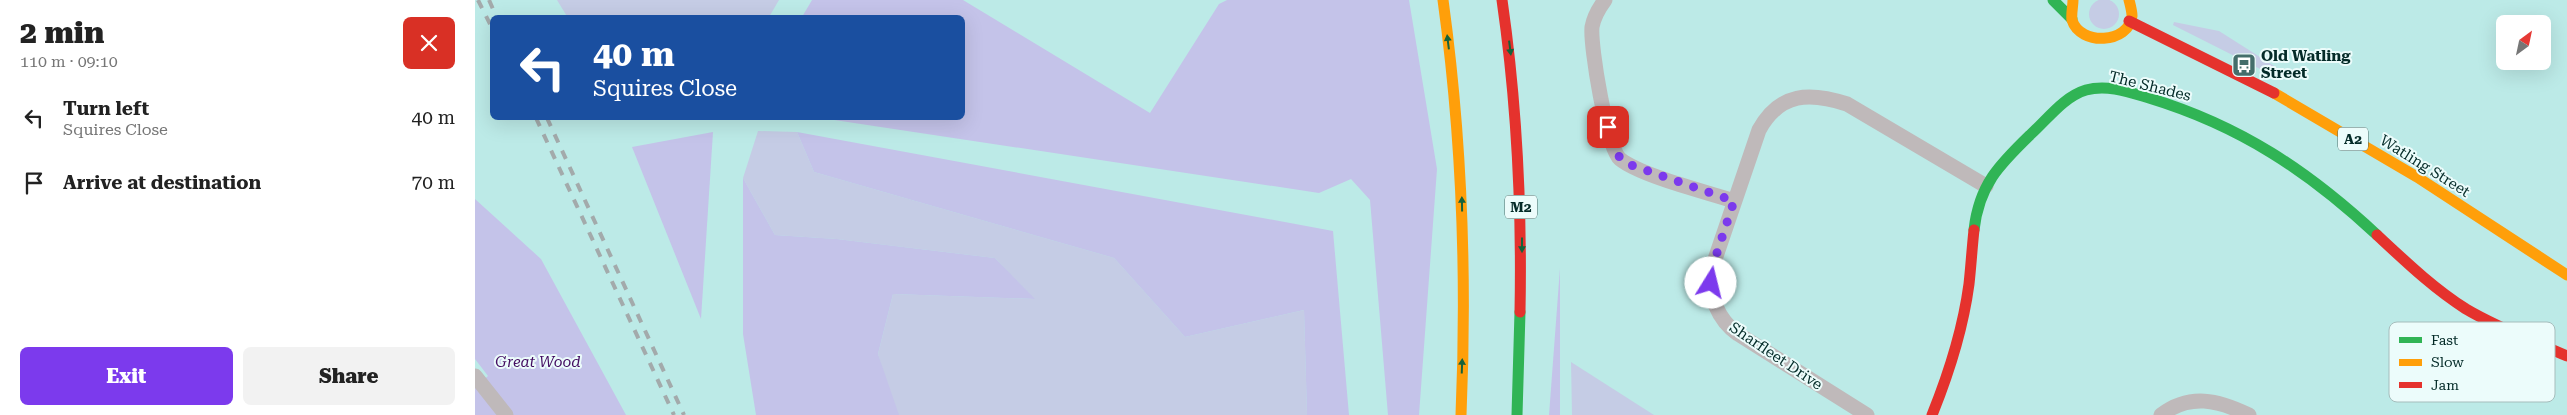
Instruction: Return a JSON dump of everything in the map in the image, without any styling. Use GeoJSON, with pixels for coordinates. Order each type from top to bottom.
{"type":"FeatureCollection","features":[{"type":"Feature","properties":{"kind":"main road"},"geometry":{"type":"LineString","coordinates":[[1443,0],[1457,113],[1462,188],[1464,305],[1461,415]]}},
{"type":"Feature","properties":{"kind":"main road","name":"M2"},"geometry":{"type":"LineString","coordinates":[[1502,0],[1510,47],[1518,140],[1522,222],[1522,307],[1517,415]]}},
{"type":"Feature","properties":{"kind":"main road"},"geometry":{"type":"LineString","coordinates":[[2053,0],[2073,19],[2083,34],[2100,40],[2118,35],[2129,21],[2131,6],[2129,0]]}},
{"type":"Feature","properties":{"kind":"main road"},"geometry":{"type":"LineString","coordinates":[[2073,0],[2073,19]]}},
{"type":"Feature","properties":{"kind":"main road","name":"Watling Street"},"geometry":{"type":"LineString","coordinates":[[2129,21],[2274,93],[2417,177],[2567,275]]}},
{"type":"Feature","properties":{"kind":"main road","name":"The Shades"},"geometry":{"type":"LineString","coordinates":[[1932,415],[1959,333],[1968,287],[1978,207],[1986,186],[1997,169],[2063,104],[2079,93],[2090,89],[2110,89],[2173,104],[2248,139],[2310,177],[2418,273],[2455,301],[2494,322]]}},
{"type":"Feature","properties":{"kind":"main road","name":"The Shades"},"geometry":{"type":"LineString","coordinates":[[2555,350],[2567,356]]}},
{"type":"Feature","properties":{"kind":"street"},"geometry":{"type":"LineString","coordinates":[[1605,0],[1595,16],[1592,38],[1598,82],[1615,153],[1623,161],[1638,169],[1734,201]]}},
{"type":"Feature","properties":{"kind":"street","name":"Sharfleet Drive"},"geometry":{"type":"LineString","coordinates":[[1867,415],[1738,334],[1720,315],[1711,290],[1711,271],[1761,124],[1780,105],[1794,98],[1807,96],[1827,98],[1847,104],[1986,186]]}},
{"type":"Feature","properties":{"kind":"street"},"geometry":{"type":"LineString","coordinates":[[475,376],[507,415]]}},
{"type":"Feature","properties":{"kind":"street"},"geometry":{"type":"LineString","coordinates":[[2161,415],[2177,405],[2200,400],[2221,403],[2249,415]]}},
{"type":"Feature","properties":{"kind":"shaded area"},"geometry":{"type":"Polygon","coordinates":[[[2104,-1],[2110,0],[2118,8],[2118,20],[2110,28],[2104,29],[2098,28],[2090,20],[2089,14],[2090,8],[2098,0],[2104,-1]]]}},
{"type":"Feature","properties":{"kind":"shaded area"},"geometry":{"type":"Polygon","coordinates":[[[557,0],[779,0],[770,15],[566,15],[557,0]]]}},
{"type":"Feature","properties":{"kind":"shaded area"},"geometry":{"type":"Polygon","coordinates":[[[2174,22],[2219,31],[2282,71],[2274,76],[2173,25],[2174,22]]]}},
{"type":"Feature","properties":{"kind":"shaded area"},"geometry":{"type":"Polygon","coordinates":[[[758,131],[797,132],[814,172],[1114,258],[1185,337],[1304,310],[1307,415],[896,415],[878,354],[893,294],[1034,299],[995,258],[837,239],[775,235],[743,178],[758,131]]]}},
{"type":"Feature","properties":{"kind":"shaded area"},"geometry":{"type":"Polygon","coordinates":[[[1571,362],[1654,415],[1572,415],[1571,362]]]}},
{"type":"Feature","properties":{"kind":"green space"},"geometry":{"type":"Polygon","coordinates":[[[812,0],[963,0],[1150,113],[1219,4],[1227,0],[1409,0],[1437,169],[1419,415],[1388,415],[1370,200],[1351,179],[1319,193],[834,120],[965,120],[965,15],[803,15],[812,0]]]}},
{"type":"Feature","properties":{"kind":"green space"},"geometry":{"type":"Polygon","coordinates":[[[713,132],[701,319],[632,147],[713,132]]]}},
{"type":"Feature","properties":{"kind":"green space"},"geometry":{"type":"Polygon","coordinates":[[[797,132],[1333,231],[1349,415],[1307,415],[1304,310],[1185,337],[1114,258],[814,172],[797,132]]]}},
{"type":"Feature","properties":{"kind":"green space"},"geometry":{"type":"Polygon","coordinates":[[[743,178],[775,235],[837,239],[995,258],[1035,299],[893,294],[878,354],[899,415],[756,415],[743,334],[743,178]]]}},
{"type":"Feature","properties":{"kind":"green space","name":"Great Wood"},"geometry":{"type":"Polygon","coordinates":[[[475,199],[541,259],[626,415],[475,415],[475,387],[488,376],[475,359],[475,199]]]}},
{"type":"Feature","properties":{"kind":"green space"},"geometry":{"type":"Polygon","coordinates":[[[1560,268],[1560,415],[1549,415],[1560,268]]]}},
{"type":"Feature","properties":{"kind":"railway"},"geometry":{"type":"LineString","coordinates":[[478,0],[490,24]]}},
{"type":"Feature","properties":{"kind":"railway"},"geometry":{"type":"LineString","coordinates":[[489,0],[496,15]]}},
{"type":"Feature","properties":{"kind":"railway"},"geometry":{"type":"LineString","coordinates":[[537,120],[674,415]]}},
{"type":"Feature","properties":{"kind":"railway"},"geometry":{"type":"LineString","coordinates":[[548,120],[684,415]]}},
{"type":"Feature","properties":{"kind":"traffic: fast"},"geometry":{"type":"LineString","coordinates":[[2053,0],[2072,19]]}},
{"type":"Feature","properties":{"kind":"traffic: fast"},"geometry":{"type":"LineString","coordinates":[[1974,230],[1977,214],[1986,188],[1992,177],[2009,156],[2070,98],[2086,90],[2110,88],[2126,91],[2182,109],[2214,122],[2243,137],[2299,171],[2377,235]]}},
{"type":"Feature","properties":{"kind":"traffic: fast"},"geometry":{"type":"LineString","coordinates":[[1517,415],[1520,312]]}},
{"type":"Feature","properties":{"kind":"traffic: slow"},"geometry":{"type":"LineString","coordinates":[[1443,0],[1459,155],[1463,259],[1461,415]]}},
{"type":"Feature","properties":{"kind":"traffic: slow"},"geometry":{"type":"LineString","coordinates":[[2073,0],[2072,20],[2084,34],[2094,38],[2114,36],[2122,32],[2129,25],[2132,16],[2129,0]]}},
{"type":"Feature","properties":{"kind":"traffic: slow"},"geometry":{"type":"LineString","coordinates":[[2274,93],[2417,177],[2567,275]]}},
{"type":"Feature","properties":{"kind":"traffic: jam"},"geometry":{"type":"LineString","coordinates":[[1502,0],[1515,117],[1519,195],[1520,312]]}},
{"type":"Feature","properties":{"kind":"traffic: jam"},"geometry":{"type":"LineString","coordinates":[[2129,21],[2274,93]]}},
{"type":"Feature","properties":{"kind":"traffic: jam"},"geometry":{"type":"LineString","coordinates":[[1932,415],[1950,367],[1963,318],[1969,284],[1974,230]]}},
{"type":"Feature","properties":{"kind":"traffic: jam"},"geometry":{"type":"LineString","coordinates":[[2377,235],[2454,301],[2490,322]]}},
{"type":"Feature","properties":{"kind":"traffic: jam"},"geometry":{"type":"LineString","coordinates":[[2555,351],[2567,356]]}},
{"type":"Feature","properties":{"kind":"place","name":"Old Watling Street"},"geometry":{"type":"Point","coordinates":[2244,65]}},
{"type":"Feature","properties":{"kind":"route"},"geometry":{"type":"LineString","coordinates":[[1608,127],[1615,153],[1633,167],[1734,201],[1711,271],[1711,283]]}}]}
